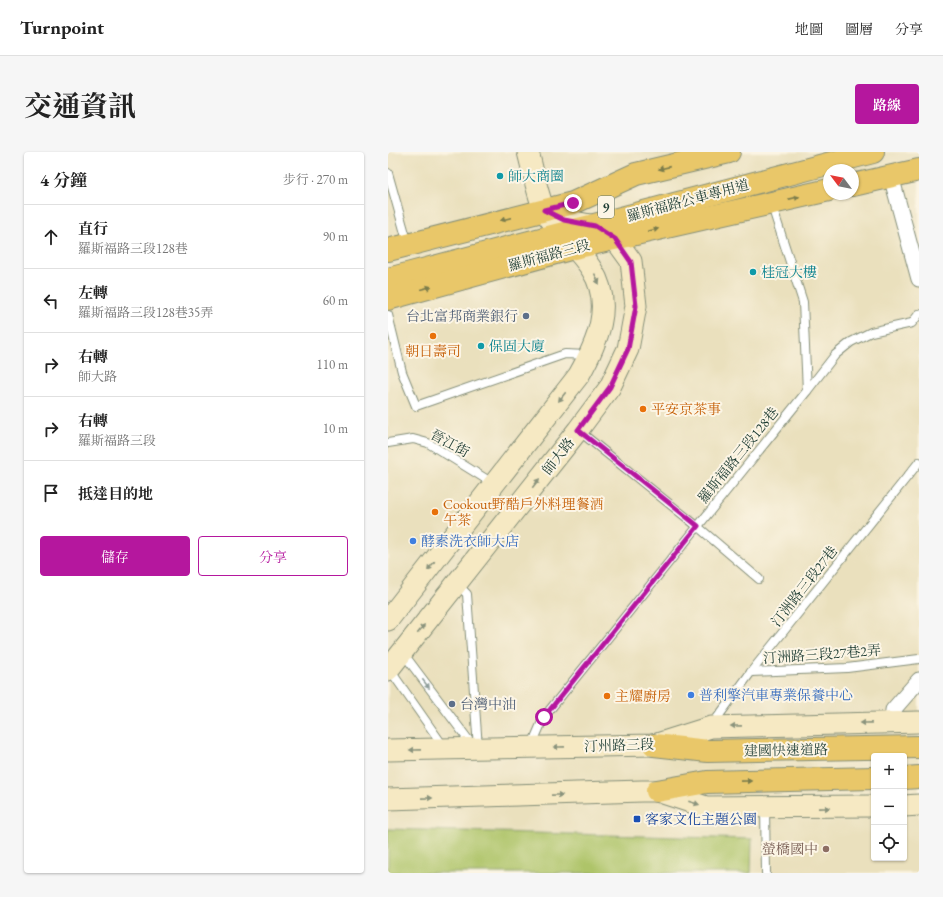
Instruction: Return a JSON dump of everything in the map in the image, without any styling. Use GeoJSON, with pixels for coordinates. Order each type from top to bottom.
{"type":"FeatureCollection","features":[{"type":"Feature","properties":{"kind":"main road","name":"羅斯福路三段"},"geometry":{"type":"LineString","coordinates":[[388,299],[560,227],[573,203],[636,174],[729,152]]}},
{"type":"Feature","properties":{"kind":"main road","name":"羅斯福路公車專用道"},"geometry":{"type":"LineString","coordinates":[[388,280],[560,227],[642,197],[826,152]]}},
{"type":"Feature","properties":{"kind":"main road","name":"羅斯福路公車專用道"},"geometry":{"type":"LineString","coordinates":[[388,269],[529,231],[560,227],[592,226],[873,152]]}},
{"type":"Feature","properties":{"kind":"main road"},"geometry":{"type":"LineString","coordinates":[[859,184],[919,170]]}},
{"type":"Feature","properties":{"kind":"main road","name":"羅斯福路三段"},"geometry":{"type":"LineString","coordinates":[[398,248],[560,227],[615,239],[823,191]]}},
{"type":"Feature","properties":{"kind":"main road","name":"建國快速道路"},"geometry":{"type":"LineString","coordinates":[[654,745],[708,751],[919,747]]}},
{"type":"Feature","properties":{"kind":"main road"},"geometry":{"type":"LineString","coordinates":[[907,778],[919,777]]}},
{"type":"Feature","properties":{"kind":"main road"},"geometry":{"type":"LineString","coordinates":[[657,791],[707,782],[871,778]]}},
{"type":"Feature","properties":{"kind":"street"},"geometry":{"type":"LineString","coordinates":[[388,620],[579,375],[590,355],[598,333],[603,311],[601,289],[592,269],[560,227],[528,152]]}},
{"type":"Feature","properties":{"kind":"street"},"geometry":{"type":"LineString","coordinates":[[891,176],[919,279]]}},
{"type":"Feature","properties":{"kind":"street","name":"師大路"},"geometry":{"type":"LineString","coordinates":[[389,670],[578,430],[610,387],[628,349],[636,306],[631,262],[615,239],[592,226]]}},
{"type":"Feature","properties":{"kind":"street"},"geometry":{"type":"LineString","coordinates":[[892,722],[893,710],[919,680]]}},
{"type":"Feature","properties":{"kind":"street","name":"汀州路三段"},"geometry":{"type":"LineString","coordinates":[[388,750],[654,745],[711,727],[919,722]]}},
{"type":"Feature","properties":{"kind":"street"},"geometry":{"type":"LineString","coordinates":[[388,799],[657,791],[706,807],[871,806]]}},
{"type":"Feature","properties":{"kind":"street"},"geometry":{"type":"LineString","coordinates":[[907,806],[919,805]]}},
{"type":"Feature","properties":{"kind":"lane"},"geometry":{"type":"LineString","coordinates":[[388,173],[398,248]]}},
{"type":"Feature","properties":{"kind":"lane"},"geometry":{"type":"LineString","coordinates":[[771,203],[804,302],[806,391]]}},
{"type":"Feature","properties":{"kind":"lane","name":"羅斯福路三段128巷"},"geometry":{"type":"LineString","coordinates":[[530,747],[544,717],[835,355],[851,342],[871,332],[912,323],[919,314]]}},
{"type":"Feature","properties":{"kind":"lane"},"geometry":{"type":"LineString","coordinates":[[388,315],[402,372],[416,406],[565,354],[590,355]]}},
{"type":"Feature","properties":{"kind":"lane"},"geometry":{"type":"LineString","coordinates":[[578,430],[698,526],[759,579]]}},
{"type":"Feature","properties":{"kind":"lane","name":"晉江街"},"geometry":{"type":"LineString","coordinates":[[388,443],[413,439],[428,443],[494,485]]}},
{"type":"Feature","properties":{"kind":"lane","name":"汀洲路三段27巷"},"geometry":{"type":"LineString","coordinates":[[711,727],[751,672],[919,462]]}},
{"type":"Feature","properties":{"kind":"lane"},"geometry":{"type":"LineString","coordinates":[[457,584],[467,594],[476,748]]}},
{"type":"Feature","properties":{"kind":"lane"},"geometry":{"type":"LineString","coordinates":[[403,652],[476,748]]}},
{"type":"Feature","properties":{"kind":"lane","name":"汀洲路三段27巷2弄"},"geometry":{"type":"LineString","coordinates":[[751,672],[847,668],[919,658]]}},
{"type":"Feature","properties":{"kind":"lane"},"geometry":{"type":"LineString","coordinates":[[389,670],[446,749]]}},
{"type":"Feature","properties":{"kind":"lane"},"geometry":{"type":"LineString","coordinates":[[765,807],[766,873]]}},
{"type":"Feature","properties":{"kind":"green space"},"geometry":{"type":"Polygon","coordinates":[[[388,829],[752,839],[751,873],[388,873],[388,829]]]}},
{"type":"Feature","properties":{"kind":"place","name":"師大商圈"},"geometry":{"type":"Point","coordinates":[500,176]}},
{"type":"Feature","properties":{"kind":"place","name":"桂冠大樓"},"geometry":{"type":"Point","coordinates":[753,272]}},
{"type":"Feature","properties":{"kind":"place","name":"台北富邦商業銀行"},"geometry":{"type":"Point","coordinates":[526,316]}},
{"type":"Feature","properties":{"kind":"place","name":"朝日壽司"},"geometry":{"type":"Point","coordinates":[433,336]}},
{"type":"Feature","properties":{"kind":"place","name":"保固大廈"},"geometry":{"type":"Point","coordinates":[481,346]}},
{"type":"Feature","properties":{"kind":"place","name":"平安京茶事"},"geometry":{"type":"Point","coordinates":[643,409]}},
{"type":"Feature","properties":{"kind":"place","name":"Cookout野酷戶外料理餐酒 午茶"},"geometry":{"type":"Point","coordinates":[435,512]}},
{"type":"Feature","properties":{"kind":"place","name":"酵素洗衣師大店"},"geometry":{"type":"Point","coordinates":[413,541]}},
{"type":"Feature","properties":{"kind":"place","name":"普利擎汽車專業保養中心"},"geometry":{"type":"Point","coordinates":[691,695]}},
{"type":"Feature","properties":{"kind":"place","name":"主耀廚房"},"geometry":{"type":"Point","coordinates":[607,696]}},
{"type":"Feature","properties":{"kind":"place","name":"台灣中油"},"geometry":{"type":"Point","coordinates":[452,704]}},
{"type":"Feature","properties":{"kind":"place","name":"客家文化主題公園"},"geometry":{"type":"Point","coordinates":[637,819]}},
{"type":"Feature","properties":{"kind":"place","name":"螢橋國中"},"geometry":{"type":"Point","coordinates":[826,849]}},
{"type":"Feature","properties":{"kind":"route"},"geometry":{"type":"LineString","coordinates":[[544,717],[698,526],[578,430],[610,387],[628,349],[636,306],[631,262],[615,239],[595,226],[564,220],[544,210],[573,203]]}}]}
